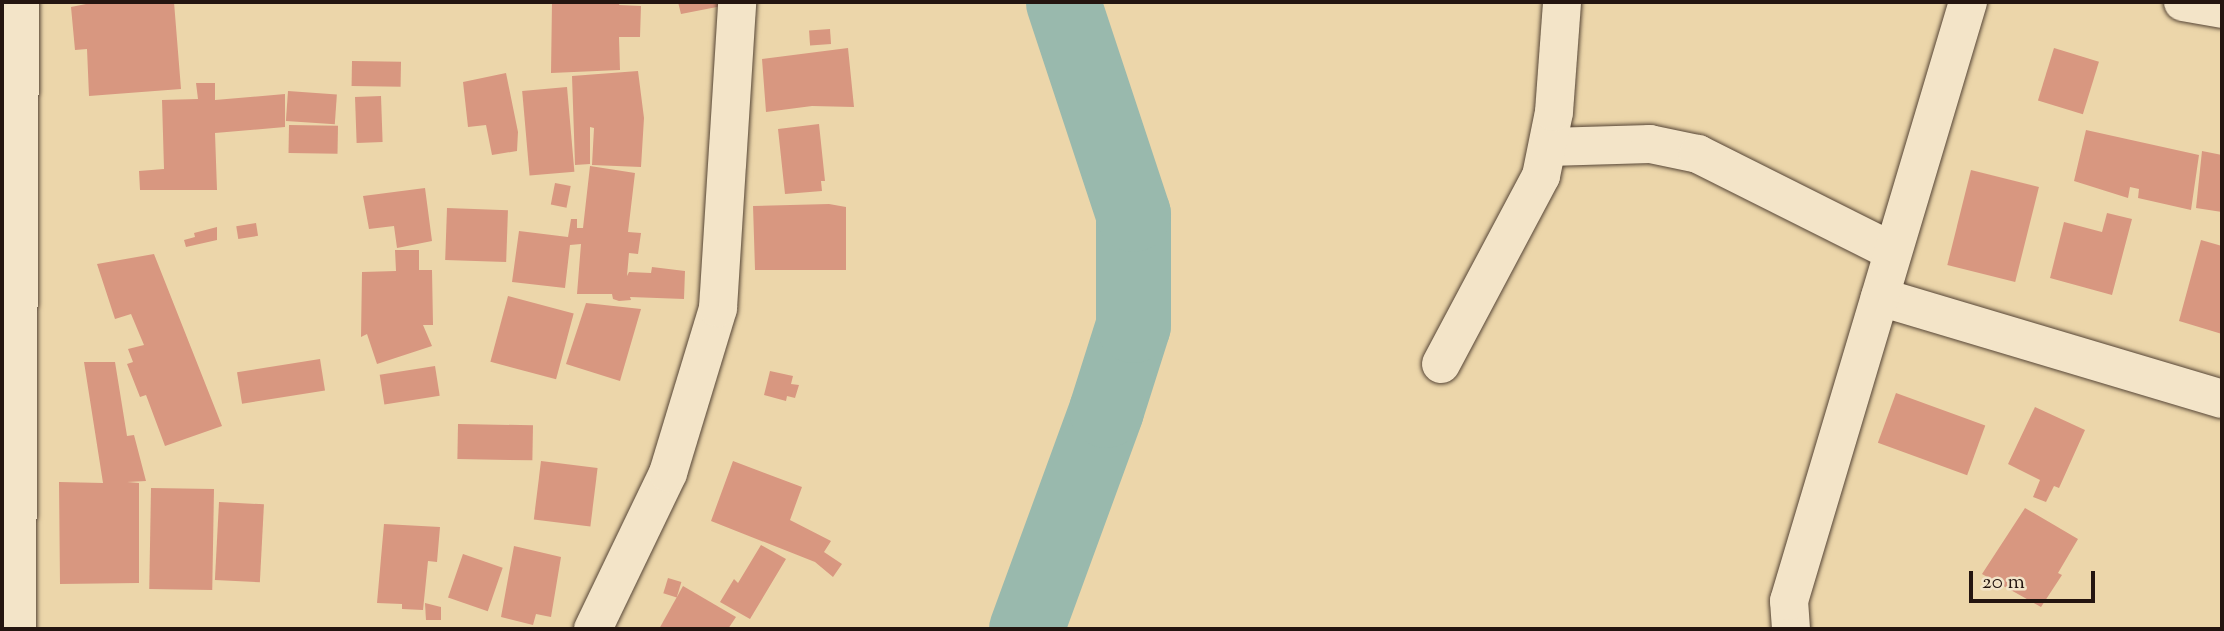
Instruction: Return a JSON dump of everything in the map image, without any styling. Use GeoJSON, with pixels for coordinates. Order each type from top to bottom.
{"type":"FeatureCollection","features":[{"type":"Feature","properties":{"kind":"street"},"geometry":{"type":"LineString","coordinates":[[17,629],[20,2]]}},
{"type":"Feature","properties":{"kind":"street"},"geometry":{"type":"LineString","coordinates":[[593,629],[668,473],[718,308],[737,2]]}},
{"type":"Feature","properties":{"kind":"street"},"geometry":{"type":"LineString","coordinates":[[1441,364],[1541,176],[1549,147],[1562,2]]}},
{"type":"Feature","properties":{"kind":"street"},"geometry":{"type":"LineString","coordinates":[[1791,629],[1789,601],[1968,2]]}},
{"type":"Feature","properties":{"kind":"street"},"geometry":{"type":"LineString","coordinates":[[2183,2],[2222,9]]}},
{"type":"Feature","properties":{"kind":"street"},"geometry":{"type":"LineString","coordinates":[[1549,147],[1650,144],[1698,154],[1892,251]]}},
{"type":"Feature","properties":{"kind":"street"},"geometry":{"type":"LineString","coordinates":[[1880,297],[2222,399]]}},
{"type":"Feature","properties":{"kind":"building"},"geometry":{"type":"Polygon","coordinates":[[[96,2],[174,2],[181,89],[89,96],[87,49],[75,50],[71,7],[96,2]]]}},
{"type":"Feature","properties":{"kind":"building"},"geometry":{"type":"Polygon","coordinates":[[[552,2],[620,2],[619,5],[641,6],[640,37],[619,37],[620,70],[551,73],[552,2]]]}},
{"type":"Feature","properties":{"kind":"building"},"geometry":{"type":"Polygon","coordinates":[[[678,2],[722,2],[722,6],[681,14],[678,2]]]}},
{"type":"Feature","properties":{"kind":"building"},"geometry":{"type":"Polygon","coordinates":[[[830,29],[831,44],[810,45],[809,30],[830,29]]]}},
{"type":"Feature","properties":{"kind":"building"},"geometry":{"type":"Polygon","coordinates":[[[848,48],[854,107],[812,106],[766,112],[762,59],[848,48]]]}},
{"type":"Feature","properties":{"kind":"building"},"geometry":{"type":"Polygon","coordinates":[[[2054,48],[2099,62],[2083,114],[2038,101],[2054,48]]]}},
{"type":"Feature","properties":{"kind":"building"},"geometry":{"type":"Polygon","coordinates":[[[352,61],[401,62],[401,87],[352,86],[352,61]]]}},
{"type":"Feature","properties":{"kind":"building"},"geometry":{"type":"Polygon","coordinates":[[[638,71],[644,118],[641,167],[592,165],[594,128],[590,127],[590,164],[575,165],[572,76],[638,71]]]}},
{"type":"Feature","properties":{"kind":"building"},"geometry":{"type":"Polygon","coordinates":[[[506,73],[518,132],[517,151],[492,155],[486,125],[468,127],[463,82],[506,73]]]}},
{"type":"Feature","properties":{"kind":"building"},"geometry":{"type":"Polygon","coordinates":[[[196,83],[215,83],[215,100],[285,94],[285,127],[215,133],[217,190],[140,190],[139,171],[164,169],[162,100],[198,99],[196,83]]]}},
{"type":"Feature","properties":{"kind":"building"},"geometry":{"type":"Polygon","coordinates":[[[567,87],[574,172],[530,176],[522,91],[567,87]]]}},
{"type":"Feature","properties":{"kind":"building"},"geometry":{"type":"Polygon","coordinates":[[[288,91],[337,94],[335,124],[286,121],[288,91]]]}},
{"type":"Feature","properties":{"kind":"building"},"geometry":{"type":"Polygon","coordinates":[[[381,96],[383,142],[357,143],[355,97],[381,96]]]}},
{"type":"Feature","properties":{"kind":"building"},"geometry":{"type":"Polygon","coordinates":[[[819,124],[825,181],[821,181],[822,191],[785,194],[778,129],[819,124]]]}},
{"type":"Feature","properties":{"kind":"building"},"geometry":{"type":"Polygon","coordinates":[[[289,125],[338,126],[338,154],[289,153],[289,125]]]}},
{"type":"Feature","properties":{"kind":"building"},"geometry":{"type":"Polygon","coordinates":[[[2086,130],[2199,155],[2191,210],[2138,198],[2139,189],[2130,187],[2128,198],[2074,181],[2086,130]]]}},
{"type":"Feature","properties":{"kind":"building"},"geometry":{"type":"Polygon","coordinates":[[[2202,151],[2222,155],[2222,212],[2196,208],[2202,151]]]}},
{"type":"Feature","properties":{"kind":"building"},"geometry":{"type":"Polygon","coordinates":[[[590,166],[635,173],[628,232],[641,233],[638,254],[629,253],[627,276],[629,272],[651,273],[652,267],[685,271],[684,299],[630,297],[631,300],[619,301],[613,299],[612,294],[577,294],[581,244],[570,245],[565,288],[512,282],[519,231],[568,237],[571,219],[577,219],[577,228],[583,228],[590,166]]]}},
{"type":"Feature","properties":{"kind":"building"},"geometry":{"type":"Polygon","coordinates":[[[1971,170],[2039,187],[2015,282],[1947,265],[1971,170]]]}},
{"type":"Feature","properties":{"kind":"building"},"geometry":{"type":"Polygon","coordinates":[[[555,183],[571,186],[567,208],[551,205],[555,183]]]}},
{"type":"Feature","properties":{"kind":"building"},"geometry":{"type":"Polygon","coordinates":[[[425,188],[432,241],[397,248],[394,226],[369,229],[363,196],[425,188]]]}},
{"type":"Feature","properties":{"kind":"building"},"geometry":{"type":"Polygon","coordinates":[[[829,204],[846,207],[846,270],[755,270],[753,206],[829,204]]]}},
{"type":"Feature","properties":{"kind":"building"},"geometry":{"type":"Polygon","coordinates":[[[447,208],[508,210],[506,262],[445,260],[447,208]]]}},
{"type":"Feature","properties":{"kind":"building"},"geometry":{"type":"Polygon","coordinates":[[[2107,213],[2132,219],[2112,295],[2050,278],[2064,222],[2102,232],[2107,213]]]}},
{"type":"Feature","properties":{"kind":"building"},"geometry":{"type":"Polygon","coordinates":[[[256,223],[258,236],[238,239],[236,226],[256,223]]]}},
{"type":"Feature","properties":{"kind":"building"},"geometry":{"type":"Polygon","coordinates":[[[217,227],[217,240],[186,247],[184,240],[195,237],[194,233],[217,227]]]}},
{"type":"Feature","properties":{"kind":"building"},"geometry":{"type":"Polygon","coordinates":[[[2201,240],[2222,246],[2222,334],[2179,321],[2201,240]]]}},
{"type":"Feature","properties":{"kind":"building"},"geometry":{"type":"Polygon","coordinates":[[[395,250],[419,250],[419,270],[432,270],[433,325],[423,325],[432,346],[377,364],[367,334],[361,337],[362,272],[396,271],[395,250]]]}},
{"type":"Feature","properties":{"kind":"building"},"geometry":{"type":"Polygon","coordinates":[[[154,254],[222,426],[165,446],[146,395],[140,397],[127,364],[133,362],[128,349],[144,345],[131,314],[115,319],[97,264],[154,254]]]}},
{"type":"Feature","properties":{"kind":"building"},"geometry":{"type":"Polygon","coordinates":[[[508,296],[574,314],[556,379],[490,362],[508,296]]]}},
{"type":"Feature","properties":{"kind":"building"},"geometry":{"type":"Polygon","coordinates":[[[586,303],[641,309],[620,381],[566,364],[586,303]]]}},
{"type":"Feature","properties":{"kind":"building"},"geometry":{"type":"Polygon","coordinates":[[[320,359],[325,391],[242,404],[237,372],[320,359]]]}},
{"type":"Feature","properties":{"kind":"building"},"geometry":{"type":"Polygon","coordinates":[[[84,362],[115,362],[127,436],[134,435],[146,481],[127,482],[139,483],[139,583],[60,584],[59,482],[103,483],[84,362]]]}},
{"type":"Feature","properties":{"kind":"building"},"geometry":{"type":"Polygon","coordinates":[[[435,366],[440,396],[384,404],[380,375],[435,366]]]}},
{"type":"Feature","properties":{"kind":"building"},"geometry":{"type":"Polygon","coordinates":[[[770,371],[793,376],[791,384],[799,385],[795,398],[787,396],[786,401],[764,395],[770,371]]]}},
{"type":"Feature","properties":{"kind":"building"},"geometry":{"type":"Polygon","coordinates":[[[1896,393],[1985,425],[1967,475],[1878,443],[1896,393]]]}},
{"type":"Feature","properties":{"kind":"building"},"geometry":{"type":"Polygon","coordinates":[[[2035,407],[2085,430],[2059,488],[2054,486],[2046,502],[2033,497],[2040,480],[2008,464],[2035,407]]]}},
{"type":"Feature","properties":{"kind":"building"},"geometry":{"type":"Polygon","coordinates":[[[458,424],[533,425],[532,460],[457,459],[458,424]]]}},
{"type":"Feature","properties":{"kind":"building"},"geometry":{"type":"Polygon","coordinates":[[[541,461],[598,468],[590,527],[534,520],[541,461]]]}},
{"type":"Feature","properties":{"kind":"building"},"geometry":{"type":"Polygon","coordinates":[[[733,461],[802,487],[790,520],[831,541],[824,552],[842,564],[833,577],[815,562],[711,521],[733,461]]]}},
{"type":"Feature","properties":{"kind":"building"},"geometry":{"type":"Polygon","coordinates":[[[151,488],[214,489],[212,590],[149,589],[151,488]]]}},
{"type":"Feature","properties":{"kind":"building"},"geometry":{"type":"Polygon","coordinates":[[[219,502],[264,504],[260,582],[215,580],[219,502]]]}},
{"type":"Feature","properties":{"kind":"building"},"geometry":{"type":"Polygon","coordinates":[[[2025,508],[2078,539],[2058,573],[2062,575],[2041,607],[1982,574],[2025,508]]]}},
{"type":"Feature","properties":{"kind":"building"},"geometry":{"type":"Polygon","coordinates":[[[384,524],[440,527],[437,562],[428,561],[423,610],[402,609],[402,604],[377,603],[384,524]]]}},
{"type":"Feature","properties":{"kind":"building"},"geometry":{"type":"Polygon","coordinates":[[[761,545],[786,559],[750,619],[720,602],[734,579],[738,583],[761,545]]]}},
{"type":"Feature","properties":{"kind":"building"},"geometry":{"type":"Polygon","coordinates":[[[514,546],[561,557],[551,617],[536,614],[533,625],[501,617],[514,546]]]}},
{"type":"Feature","properties":{"kind":"building"},"geometry":{"type":"Polygon","coordinates":[[[463,554],[503,568],[488,611],[448,597],[463,554]]]}},
{"type":"Feature","properties":{"kind":"building"},"geometry":{"type":"Polygon","coordinates":[[[668,578],[681,582],[677,597],[663,593],[668,578]]]}},
{"type":"Feature","properties":{"kind":"building"},"geometry":{"type":"Polygon","coordinates":[[[683,586],[736,617],[728,629],[659,629],[683,586]]]}},
{"type":"Feature","properties":{"kind":"building"},"geometry":{"type":"Polygon","coordinates":[[[425,603],[441,607],[441,620],[426,620],[425,603]]]}},
{"type":"Feature","properties":{"kind":"waterway"},"geometry":{"type":"LineString","coordinates":[[1026,629],[1106,410],[1133,325],[1133,214],[1063,2]]}}]}
